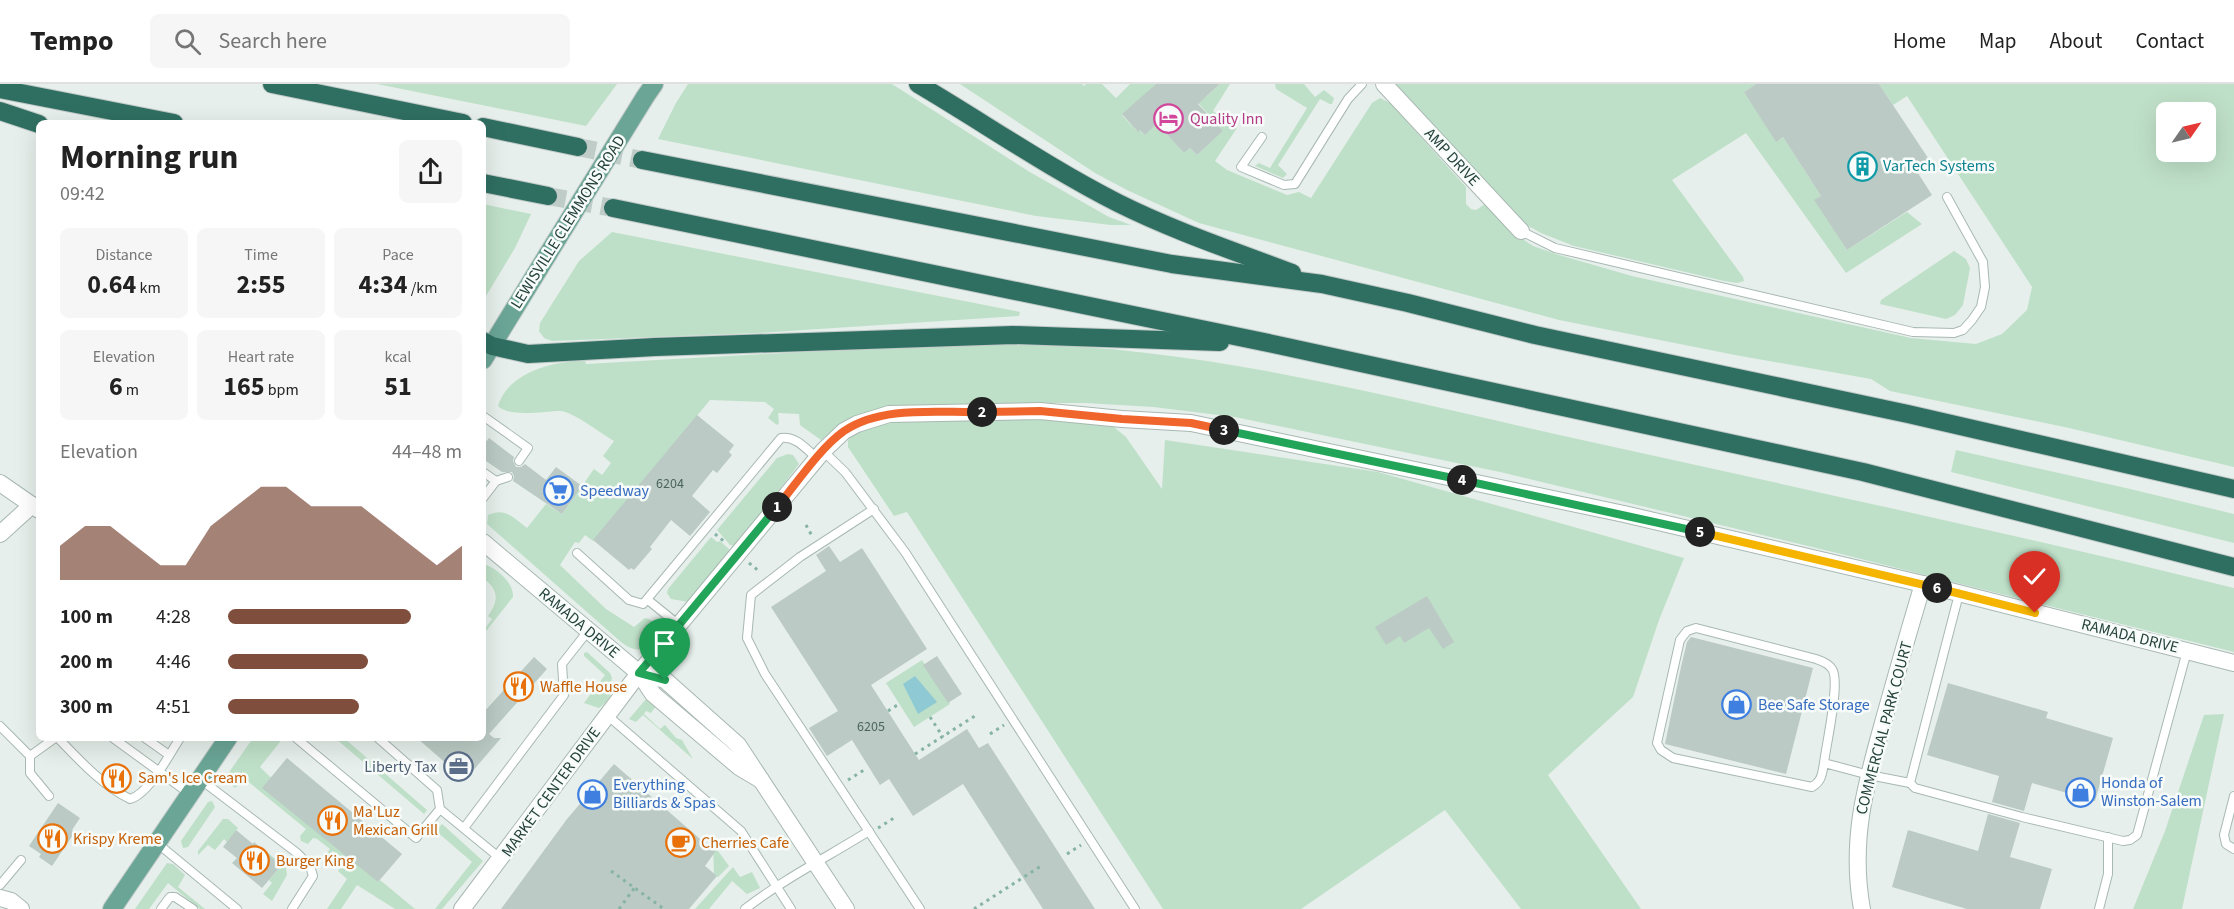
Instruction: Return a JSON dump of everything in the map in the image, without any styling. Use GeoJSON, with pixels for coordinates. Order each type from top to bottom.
{"type":"FeatureCollection","features":[{"type":"Feature","properties":{"kind":"highway"},"geometry":{"type":"LineString","coordinates":[[272,84],[448,120]]}},
{"type":"Feature","properties":{"kind":"highway"},"geometry":{"type":"LineString","coordinates":[[918,84],[1116,202],[1168,226],[1322,284]]}},
{"type":"Feature","properties":{"kind":"highway"},"geometry":{"type":"LineString","coordinates":[[0,89],[159,120]]}},
{"type":"Feature","properties":{"kind":"highway"},"geometry":{"type":"LineString","coordinates":[[0,111],[36,123]]}},
{"type":"Feature","properties":{"kind":"highway"},"geometry":{"type":"LineString","coordinates":[[486,128],[579,147]]}},
{"type":"Feature","properties":{"kind":"highway"},"geometry":{"type":"LineString","coordinates":[[642,160],[1172,264],[1322,284],[1408,303],[1535,336],[1908,414],[2234,489]]}},
{"type":"Feature","properties":{"kind":"highway"},"geometry":{"type":"LineString","coordinates":[[486,184],[548,196]]}},
{"type":"Feature","properties":{"kind":"highway"},"geometry":{"type":"LineString","coordinates":[[613,208],[1273,344],[1863,472],[2234,567]]}},
{"type":"Feature","properties":{"kind":"highway"},"geometry":{"type":"LineString","coordinates":[[486,349],[528,354],[655,347],[1013,335],[1273,344]]}},
{"type":"Feature","properties":{"kind":"main road","name":"LEWISVILLE CLEMMONS ROAD"},"geometry":{"type":"LineString","coordinates":[[486,349],[649,91]]}},
{"type":"Feature","properties":{"kind":"main road"},"geometry":{"type":"LineString","coordinates":[[112,909],[226,741]]}},
{"type":"Feature","properties":{"kind":"street","name":"AMP DRIVE"},"geometry":{"type":"LineString","coordinates":[[1384,84],[1521,231]]}},
{"type":"Feature","properties":{"kind":"street","name":"RAMADA DRIVE"},"geometry":{"type":"LineString","coordinates":[[486,545],[639,673],[820,454],[844,431],[857,424],[889,414],[1040,411],[1191,423],[1624,514],[1923,584],[2234,663]]}},
{"type":"Feature","properties":{"kind":"street"},"geometry":{"type":"LineString","coordinates":[[0,483],[35,508],[0,534]]}},
{"type":"Feature","properties":{"kind":"street","name":"COMMERCIAL PARK COURT"},"geometry":{"type":"LineString","coordinates":[[1862,909],[1857,880],[1856,851],[1860,813],[1923,584]]}},
{"type":"Feature","properties":{"kind":"street"},"geometry":{"type":"LineString","coordinates":[[639,673],[665,680],[738,745],[846,909]]}},
{"type":"Feature","properties":{"kind":"street","name":"MARKET CENTER DRIVE"},"geometry":{"type":"LineString","coordinates":[[462,909],[502,859],[639,673]]}},
{"type":"Feature","properties":{"kind":"street"},"geometry":{"type":"LineString","coordinates":[[0,898],[21,909]]}},
{"type":"Feature","properties":{"kind":"lane"},"geometry":{"type":"LineString","coordinates":[[1262,137],[1241,167],[1284,185],[1295,184],[1348,99],[1362,84]]}},
{"type":"Feature","properties":{"kind":"lane"},"geometry":{"type":"LineString","coordinates":[[1521,231],[1555,248],[1783,303],[1913,332],[1954,333],[1963,330],[1981,307],[1985,287],[1983,262],[1947,197]]}},
{"type":"Feature","properties":{"kind":"lane"},"geometry":{"type":"LineString","coordinates":[[486,418],[528,448],[519,460]]}},
{"type":"Feature","properties":{"kind":"lane"},"geometry":{"type":"LineString","coordinates":[[577,553],[629,600],[643,604],[780,438],[788,437],[820,454],[845,472],[918,571],[1135,909]]}},
{"type":"Feature","properties":{"kind":"lane"},"geometry":{"type":"LineString","coordinates":[[486,474],[496,481]]}},
{"type":"Feature","properties":{"kind":"lane"},"geometry":{"type":"LineString","coordinates":[[486,494],[496,481],[508,477]]}},
{"type":"Feature","properties":{"kind":"lane"},"geometry":{"type":"LineString","coordinates":[[874,509],[800,557],[751,595],[747,638],[765,674],[920,909]]}},
{"type":"Feature","properties":{"kind":"lane"},"geometry":{"type":"LineString","coordinates":[[1959,594],[1910,779],[1915,788],[1990,809],[2123,841],[2137,835],[2187,651]]}},
{"type":"Feature","properties":{"kind":"lane"},"geometry":{"type":"LineString","coordinates":[[648,600],[680,626]]}},
{"type":"Feature","properties":{"kind":"lane"},"geometry":{"type":"LineString","coordinates":[[1696,628],[1816,658],[1832,668],[1835,690],[1824,763],[1822,778],[1812,787],[1673,758],[1661,750],[1657,743],[1680,640],[1687,631],[1696,628]]}},
{"type":"Feature","properties":{"kind":"lane"},"geometry":{"type":"LineString","coordinates":[[464,828],[564,695],[562,664],[588,631]]}},
{"type":"Feature","properties":{"kind":"lane"},"geometry":{"type":"LineString","coordinates":[[607,715],[741,831],[791,909]]}},
{"type":"Feature","properties":{"kind":"lane"},"geometry":{"type":"LineString","coordinates":[[0,726],[30,756],[30,773],[49,796]]}},
{"type":"Feature","properties":{"kind":"lane"},"geometry":{"type":"LineString","coordinates":[[30,756],[52,741]]}},
{"type":"Feature","properties":{"kind":"lane"},"geometry":{"type":"LineString","coordinates":[[60,741],[80,762],[117,792],[130,799],[137,797],[158,772],[178,741]]}},
{"type":"Feature","properties":{"kind":"lane"},"geometry":{"type":"LineString","coordinates":[[117,741],[158,772],[195,787],[297,853],[310,866],[313,876],[292,909]]}},
{"type":"Feature","properties":{"kind":"lane"},"geometry":{"type":"LineString","coordinates":[[149,741],[169,755]]}},
{"type":"Feature","properties":{"kind":"lane"},"geometry":{"type":"LineString","coordinates":[[300,741],[416,838],[440,808]]}},
{"type":"Feature","properties":{"kind":"lane"},"geometry":{"type":"LineString","coordinates":[[381,741],[437,790],[440,808],[502,859]]}},
{"type":"Feature","properties":{"kind":"lane"},"geometry":{"type":"LineString","coordinates":[[1824,763],[1869,776],[1910,779]]}},
{"type":"Feature","properties":{"kind":"lane"},"geometry":{"type":"LineString","coordinates":[[2234,796],[2224,835],[2226,844],[2234,849]]}},
{"type":"Feature","properties":{"kind":"lane"},"geometry":{"type":"LineString","coordinates":[[746,909],[777,887],[870,832]]}},
{"type":"Feature","properties":{"kind":"lane"},"geometry":{"type":"LineString","coordinates":[[2099,909],[2108,874],[2108,837]]}},
{"type":"Feature","properties":{"kind":"lane"},"geometry":{"type":"LineString","coordinates":[[156,842],[237,909]]}},
{"type":"Feature","properties":{"kind":"lane"},"geometry":{"type":"LineString","coordinates":[[0,885],[21,860]]}},
{"type":"Feature","properties":{"kind":"lane"},"geometry":{"type":"LineString","coordinates":[[161,909],[170,897],[175,897],[193,909]]}},
{"type":"Feature","properties":{"kind":"path"},"geometry":{"type":"LineString","coordinates":[[744,558],[760,572]]}},
{"type":"Feature","properties":{"kind":"path"},"geometry":{"type":"LineString","coordinates":[[888,711],[899,704]]}},
{"type":"Feature","properties":{"kind":"path"},"geometry":{"type":"LineString","coordinates":[[915,754],[978,714]]}},
{"type":"Feature","properties":{"kind":"path"},"geometry":{"type":"LineString","coordinates":[[930,717],[943,737]]}},
{"type":"Feature","properties":{"kind":"path"},"geometry":{"type":"LineString","coordinates":[[839,786],[864,770]]}},
{"type":"Feature","properties":{"kind":"path"},"geometry":{"type":"LineString","coordinates":[[870,832],[894,818]]}},
{"type":"Feature","properties":{"kind":"path"},"geometry":{"type":"LineString","coordinates":[[974,909],[1041,866]]}},
{"type":"Feature","properties":{"kind":"path"},"geometry":{"type":"LineString","coordinates":[[611,871],[664,909]]}},
{"type":"Feature","properties":{"kind":"path"},"geometry":{"type":"LineString","coordinates":[[619,909],[635,887]]}},
{"type":"Feature","properties":{"kind":"green space"},"geometry":{"type":"Polygon","coordinates":[[[377,84],[617,84],[586,126],[377,84]]]}},
{"type":"Feature","properties":{"kind":"green space"},"geometry":{"type":"Polygon","coordinates":[[[688,84],[892,84],[1028,171],[1109,217],[1131,225],[1111,225],[1036,216],[658,139],[688,84]]]}},
{"type":"Feature","properties":{"kind":"green space"},"geometry":{"type":"Polygon","coordinates":[[[960,84],[1082,84],[1084,86],[1102,84],[1116,98],[1130,84],[1156,84],[1122,115],[1137,131],[1140,130],[1145,135],[1157,124],[1184,153],[1190,148],[1197,155],[1223,131],[1191,95],[1198,89],[1206,97],[1220,84],[1230,84],[1213,111],[1237,128],[1215,161],[1227,170],[1287,195],[1299,192],[1311,198],[1372,103],[1380,98],[1390,103],[1466,187],[1466,204],[1471,209],[1476,210],[1485,204],[1512,232],[1533,246],[1632,276],[1911,338],[1976,344],[2002,334],[2027,310],[2032,287],[1907,96],[1893,105],[1879,84],[2234,84],[2234,467],[2069,428],[1890,391],[1871,379],[1559,320],[1199,223],[1095,173],[960,84]]]}},
{"type":"Feature","properties":{"kind":"green space"},"geometry":{"type":"Polygon","coordinates":[[[1275,84],[1304,84],[1315,97],[1324,90],[1334,98],[1332,104],[1320,99],[1278,165],[1287,174],[1283,178],[1255,166],[1259,163],[1270,168],[1307,108],[1276,89],[1275,84]]]}},
{"type":"Feature","properties":{"kind":"green space"},"geometry":{"type":"Polygon","coordinates":[[[1395,84],[1756,84],[1744,92],[1777,141],[1783,137],[1821,196],[1815,200],[1847,250],[1907,212],[1922,224],[1846,273],[1746,133],[1672,180],[1744,281],[1737,283],[1724,281],[1574,246],[1523,223],[1395,84]]]}},
{"type":"Feature","properties":{"kind":"green space"},"geometry":{"type":"Polygon","coordinates":[[[486,205],[531,214],[515,248],[486,296],[486,205]]]}},
{"type":"Feature","properties":{"kind":"green space"},"geometry":{"type":"Polygon","coordinates":[[[612,232],[1020,312],[1019,316],[757,333],[552,341],[544,338],[539,331],[540,323],[579,261],[612,232]]]}},
{"type":"Feature","properties":{"kind":"green space"},"geometry":{"type":"Polygon","coordinates":[[[1954,251],[1966,259],[1970,268],[1963,305],[1955,315],[1946,319],[1880,304],[1881,300],[1954,251]]]}},
{"type":"Feature","properties":{"kind":"green space"},"geometry":{"type":"Polygon","coordinates":[[[1011,344],[1083,347],[1154,354],[1295,376],[1987,530],[2234,588],[2234,652],[1500,472],[1235,417],[1153,407],[1086,403],[1007,403],[881,408],[850,418],[821,440],[800,425],[799,414],[778,413],[779,423],[777,425],[768,418],[774,409],[765,402],[710,400],[593,541],[585,535],[579,543],[575,542],[560,565],[606,609],[634,627],[645,618],[656,624],[662,635],[648,647],[638,650],[621,642],[487,524],[488,515],[499,512],[513,517],[527,528],[546,504],[562,514],[594,469],[602,475],[611,463],[603,456],[614,441],[573,415],[561,411],[510,412],[498,406],[512,384],[546,366],[585,360],[586,364],[802,352],[1011,344]]]}},
{"type":"Feature","properties":{"kind":"green space"},"geometry":{"type":"Polygon","coordinates":[[[995,417],[1109,423],[1126,437],[1162,489],[1165,440],[1378,472],[1684,558],[1659,620],[1633,697],[1548,775],[1641,909],[1521,909],[1445,810],[1301,909],[1163,909],[907,512],[894,516],[848,447],[848,440],[852,436],[886,424],[922,419],[995,417]]]}},
{"type":"Feature","properties":{"kind":"green space"},"geometry":{"type":"Polygon","coordinates":[[[1956,450],[2234,514],[2234,543],[1951,472],[1956,450]]]}},
{"type":"Feature","properties":{"kind":"green space"},"geometry":{"type":"Polygon","coordinates":[[[788,454],[793,455],[799,464],[736,546],[730,545],[717,530],[777,458],[788,454]]]}},
{"type":"Feature","properties":{"kind":"green space"},"geometry":{"type":"Polygon","coordinates":[[[711,537],[717,542],[720,541],[731,551],[689,602],[671,599],[667,593],[668,589],[711,537]]]}},
{"type":"Feature","properties":{"kind":"green space"},"geometry":{"type":"Polygon","coordinates":[[[486,565],[503,576],[511,586],[513,597],[486,631],[486,627],[492,619],[488,616],[496,596],[488,582],[486,565]]]}},
{"type":"Feature","properties":{"kind":"green space"},"geometry":{"type":"Polygon","coordinates":[[[587,652],[610,673],[611,682],[614,683],[610,697],[599,708],[584,703],[605,675],[584,656],[587,652]]]}},
{"type":"Feature","properties":{"kind":"green space"},"geometry":{"type":"Polygon","coordinates":[[[922,660],[950,704],[914,727],[886,683],[922,660]]]}},
{"type":"Feature","properties":{"kind":"green space"},"geometry":{"type":"Polygon","coordinates":[[[647,698],[656,706],[651,713],[646,711],[644,714],[660,729],[665,725],[676,738],[682,740],[693,759],[643,715],[636,722],[629,719],[647,698]]]}},
{"type":"Feature","properties":{"kind":"green space"},"geometry":{"type":"Polygon","coordinates":[[[2224,714],[2182,909],[2133,909],[2165,831],[2204,715],[2224,714]]]}},
{"type":"Feature","properties":{"kind":"green space"},"geometry":{"type":"Polygon","coordinates":[[[251,741],[280,741],[260,767],[378,882],[380,880],[415,909],[395,909],[357,885],[341,909],[327,909],[347,879],[338,871],[345,861],[333,851],[326,858],[324,857],[330,849],[317,839],[313,838],[308,844],[301,841],[300,836],[306,829],[245,779],[235,788],[225,778],[251,741]]]}},
{"type":"Feature","properties":{"kind":"green space"},"geometry":{"type":"Polygon","coordinates":[[[339,741],[347,741],[427,810],[424,814],[339,741]]]}},
{"type":"Feature","properties":{"kind":"green space"},"geometry":{"type":"Polygon","coordinates":[[[212,801],[215,807],[188,847],[183,848],[181,841],[208,802],[212,801]]]}},
{"type":"Feature","properties":{"kind":"green space"},"geometry":{"type":"Polygon","coordinates":[[[223,819],[228,819],[238,828],[227,842],[224,839],[215,850],[208,845],[198,855],[198,851],[223,819]]]}},
{"type":"Feature","properties":{"kind":"green space"},"geometry":{"type":"Polygon","coordinates":[[[442,824],[483,861],[442,909],[435,909],[472,862],[436,831],[442,824]]]}},
{"type":"Feature","properties":{"kind":"green space"},"geometry":{"type":"Polygon","coordinates":[[[713,844],[729,866],[718,877],[714,874],[713,844]]]}},
{"type":"Feature","properties":{"kind":"green space"},"geometry":{"type":"Polygon","coordinates":[[[267,852],[286,868],[287,875],[272,901],[263,894],[272,883],[269,880],[281,866],[265,853],[267,852]]]}},
{"type":"Feature","properties":{"kind":"green space"},"geometry":{"type":"Polygon","coordinates":[[[167,863],[173,864],[185,875],[178,887],[205,909],[200,909],[168,883],[149,909],[135,909],[167,863]]]}},
{"type":"Feature","properties":{"kind":"green space"},"geometry":{"type":"Polygon","coordinates":[[[733,867],[740,877],[752,872],[760,888],[747,894],[732,881],[709,909],[695,909],[733,867]]]}},
{"type":"Feature","properties":{"kind":"water"},"geometry":{"type":"Polygon","coordinates":[[[915,676],[937,702],[918,714],[903,684],[915,676]]]}},
{"type":"Feature","properties":{"kind":"building","name":"Quality Inn"},"geometry":{"type":"Polygon","coordinates":[[[1156,84],[1220,84],[1198,104],[1223,131],[1197,155],[1190,148],[1184,153],[1157,124],[1145,135],[1140,130],[1138,132],[1122,114],[1156,84]]]}},
{"type":"Feature","properties":{"kind":"building","name":"VarTech Systems"},"geometry":{"type":"Polygon","coordinates":[[[1756,84],[1879,84],[1930,161],[1916,170],[1932,195],[1847,250],[1814,200],[1821,196],[1783,137],[1776,142],[1744,92],[1756,84]]]}},
{"type":"Feature","properties":{"kind":"building"},"geometry":{"type":"Polygon","coordinates":[[[697,415],[734,445],[729,452],[732,455],[717,473],[713,470],[692,496],[710,512],[690,536],[671,520],[650,547],[652,549],[634,570],[631,568],[629,570],[593,540],[697,415]]]}},
{"type":"Feature","properties":{"kind":"building"},"geometry":{"type":"Polygon","coordinates":[[[489,438],[514,457],[516,467],[525,464],[546,480],[556,467],[582,486],[562,514],[513,481],[512,472],[502,472],[486,461],[486,442],[489,438]]]}},
{"type":"Feature","properties":{"kind":"building"},"geometry":{"type":"Polygon","coordinates":[[[829,546],[840,562],[862,548],[927,649],[871,685],[919,760],[967,729],[979,748],[988,743],[1095,909],[1043,909],[963,784],[913,816],[889,779],[880,785],[852,740],[827,756],[809,728],[838,711],[771,607],[826,571],[816,555],[829,546]]]}},
{"type":"Feature","properties":{"kind":"building"},"geometry":{"type":"Polygon","coordinates":[[[1427,596],[1454,642],[1443,649],[1429,628],[1404,643],[1400,636],[1386,645],[1375,627],[1427,596]]]}},
{"type":"Feature","properties":{"kind":"building","name":"Bee Safe Storage"},"geometry":{"type":"Polygon","coordinates":[[[1691,637],[1813,668],[1786,774],[1665,744],[1687,642],[1691,637]]]}},
{"type":"Feature","properties":{"kind":"building"},"geometry":{"type":"Polygon","coordinates":[[[937,656],[962,694],[948,703],[923,665],[937,656]]]}},
{"type":"Feature","properties":{"kind":"building"},"geometry":{"type":"Polygon","coordinates":[[[534,657],[547,669],[489,734],[494,738],[501,738],[465,780],[420,741],[486,741],[486,710],[534,657]]]}},
{"type":"Feature","properties":{"kind":"building"},"geometry":{"type":"Polygon","coordinates":[[[1948,683],[2048,712],[2046,718],[2113,738],[2095,801],[2032,783],[2024,811],[1992,802],[1999,776],[1927,755],[1948,683]]]}},
{"type":"Feature","properties":{"kind":"building","name":"Ma'Luz Mexican Grill"},"geometry":{"type":"Polygon","coordinates":[[[287,758],[402,854],[378,882],[262,788],[287,758]]]}},
{"type":"Feature","properties":{"kind":"building"},"geometry":{"type":"Polygon","coordinates":[[[614,764],[715,852],[705,866],[717,876],[689,909],[501,909],[567,819],[614,764]]]}},
{"type":"Feature","properties":{"kind":"building","name":"Krispy Kreme"},"geometry":{"type":"Polygon","coordinates":[[[58,803],[80,818],[72,830],[75,832],[52,866],[39,857],[41,854],[29,846],[58,803]]]}},
{"type":"Feature","properties":{"kind":"building"},"geometry":{"type":"Polygon","coordinates":[[[1988,814],[2020,823],[2010,857],[2052,869],[2040,909],[1967,909],[1892,887],[1908,830],[1978,851],[1988,814]]]}},
{"type":"Feature","properties":{"kind":"building","name":"Burger King"},"geometry":{"type":"Polygon","coordinates":[[[236,830],[253,844],[254,842],[281,866],[262,888],[232,863],[237,858],[223,847],[236,830]]]}},
{"type":"Feature","properties":{"kind":"tunnel"},"geometry":{"type":"LineString","coordinates":[[578,147],[642,160]]}},
{"type":"Feature","properties":{"kind":"tunnel"},"geometry":{"type":"LineString","coordinates":[[548,196],[613,208]]}},
{"type":"Feature","properties":{"kind":"place","name":"Quality Inn"},"geometry":{"type":"Point","coordinates":[1169,119]}},
{"type":"Feature","properties":{"kind":"place","name":"VarTech Systems"},"geometry":{"type":"Point","coordinates":[1862,166]}},
{"type":"Feature","properties":{"kind":"place","name":"Speedway"},"geometry":{"type":"Point","coordinates":[559,491]}},
{"type":"Feature","properties":{"kind":"place","name":"Waffle House"},"geometry":{"type":"Point","coordinates":[519,687]}},
{"type":"Feature","properties":{"kind":"place","name":"Bee Safe Storage"},"geometry":{"type":"Point","coordinates":[1737,705]}},
{"type":"Feature","properties":{"kind":"place","name":"Liberty Tax"},"geometry":{"type":"Point","coordinates":[458,767]}},
{"type":"Feature","properties":{"kind":"place","name":"Sam's Ice Cream"},"geometry":{"type":"Point","coordinates":[117,778]}},
{"type":"Feature","properties":{"kind":"place","name":"Honda of Winston-Salem"},"geometry":{"type":"Point","coordinates":[2080,792]}},
{"type":"Feature","properties":{"kind":"place","name":"Everything Billiards & Spas"},"geometry":{"type":"Point","coordinates":[592,794]}},
{"type":"Feature","properties":{"kind":"place","name":"Ma'Luz Mexican Grill"},"geometry":{"type":"Point","coordinates":[332,821]}},
{"type":"Feature","properties":{"kind":"place","name":"Krispy Kreme"},"geometry":{"type":"Point","coordinates":[52,839]}},
{"type":"Feature","properties":{"kind":"place","name":"Cherries Cafe"},"geometry":{"type":"Point","coordinates":[680,843]}},
{"type":"Feature","properties":{"kind":"place","name":"Burger King"},"geometry":{"type":"Point","coordinates":[255,861]}},
{"type":"Feature","properties":{"kind":"route"},"geometry":{"type":"LineString","coordinates":[[665,680],[639,673],[823,451],[844,431],[870,418],[909,413],[1040,411],[1191,423],[1624,514],[1923,584],[2035,613]]}}]}
